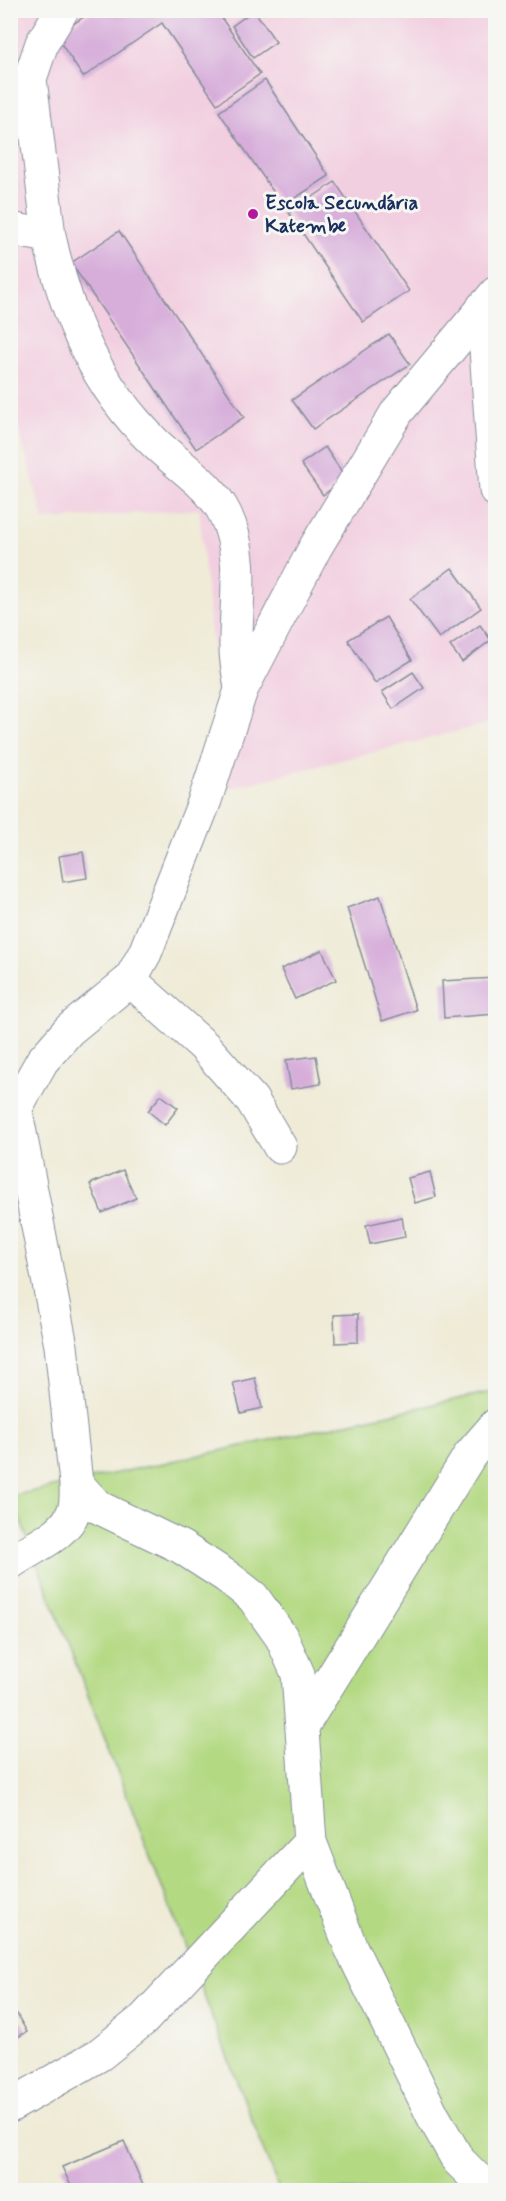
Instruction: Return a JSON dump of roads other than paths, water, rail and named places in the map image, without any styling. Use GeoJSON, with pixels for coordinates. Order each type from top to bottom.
{"type":"FeatureCollection","features":[{"type":"Feature","properties":{"kind":"street"},"geometry":{"type":"LineString","coordinates":[[62,10],[42,43],[30,80],[49,236],[58,276],[79,336],[103,380],[122,407],[155,443],[212,494],[225,513],[233,533],[240,592],[236,651],[242,690]]}},
{"type":"Feature","properties":{"kind":"street"},"geometry":{"type":"LineString","coordinates":[[10,229],[49,236]]}},
{"type":"Feature","properties":{"kind":"street"},"geometry":{"type":"LineString","coordinates":[[10,1563],[58,1532],[71,1518],[75,1508],[76,1482],[61,1346],[13,1112],[42,1061],[69,1030],[130,980],[145,953],[206,800],[242,690],[315,548],[397,412],[489,300]]}},
{"type":"Feature","properties":{"kind":"street"},"geometry":{"type":"LineString","coordinates":[[489,300],[495,490]]}},
{"type":"Feature","properties":{"kind":"street"},"geometry":{"type":"LineString","coordinates":[[130,980],[204,1046],[252,1100],[280,1147]]}},
{"type":"Feature","properties":{"kind":"street"},"geometry":{"type":"LineString","coordinates":[[303,1725],[470,1455],[495,1425]]}},
{"type":"Feature","properties":{"kind":"street"},"geometry":{"type":"LineString","coordinates":[[76,1482],[98,1507],[181,1547],[253,1597],[282,1638],[298,1674],[303,1725],[302,1756],[310,1842],[351,1948],[433,2116],[458,2160],[488,2190]]}},
{"type":"Feature","properties":{"kind":"street"},"geometry":{"type":"LineString","coordinates":[[10,2106],[99,2055],[144,2019],[310,1842]]}},
{"type":"Feature","properties":{"kind":"place","name":"Escola Secundária Katembe"},"geometry":{"type":"Point","coordinates":[253,214]}}]}
